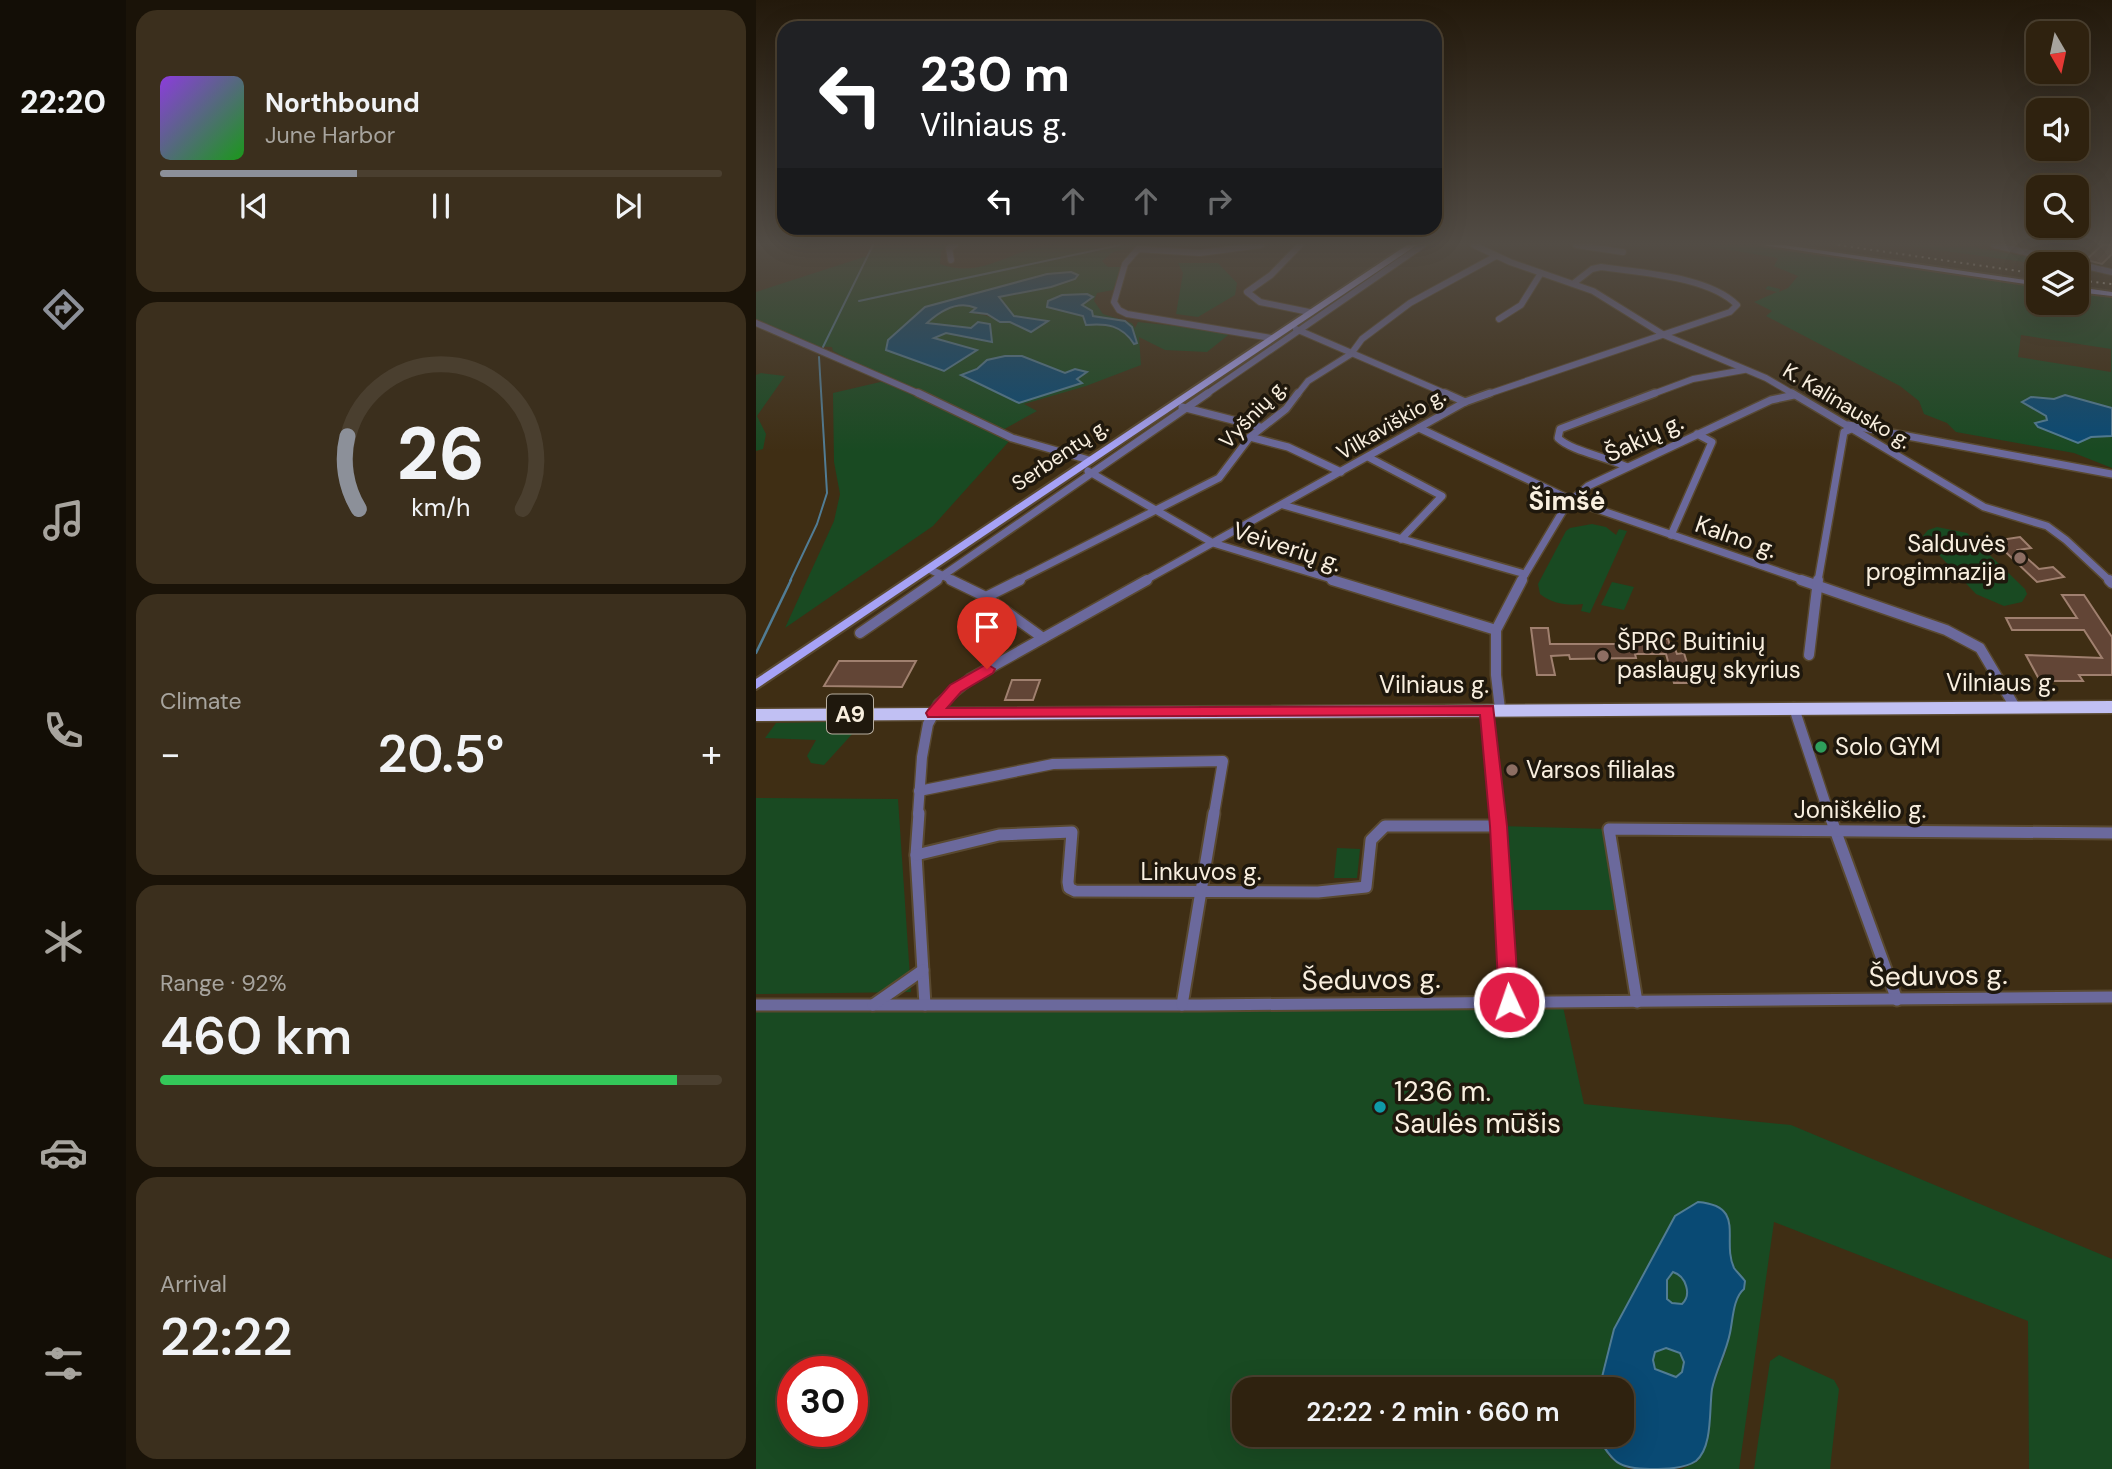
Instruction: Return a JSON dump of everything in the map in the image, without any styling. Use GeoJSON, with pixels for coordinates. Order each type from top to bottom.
{"type":"FeatureCollection","features":[{"type":"Feature","properties":{"kind":"highway","name":"Vilniaus g."},"geometry":{"type":"LineString","coordinates":[[756,715],[2112,707]]}},
{"type":"Feature","properties":{"kind":"main road","name":"Serbentų g."},"geometry":{"type":"LineString","coordinates":[[756,685],[1270,338],[1293,328],[1307,314]]}},
{"type":"Feature","properties":{"kind":"street"},"geometry":{"type":"LineString","coordinates":[[1126,314],[1270,338]]}},
{"type":"Feature","properties":{"kind":"street"},"geometry":{"type":"LineString","coordinates":[[860,633],[1185,408],[1316,314]]}},
{"type":"Feature","properties":{"kind":"street","name":"Vyšnių g."},"geometry":{"type":"LineString","coordinates":[[986,597],[1219,478],[1250,437],[1286,409],[1308,382],[1351,354],[1362,339],[1396,314]]}},
{"type":"Feature","properties":{"kind":"street"},"geometry":{"type":"LineString","coordinates":[[1499,319],[1508,314]]}},
{"type":"Feature","properties":{"kind":"street","name":"K. Kalinausko g."},"geometry":{"type":"LineString","coordinates":[[1632,314],[1664,335],[1766,378],[1984,507],[1999,514],[2040,522],[2112,583]]}},
{"type":"Feature","properties":{"kind":"street","name":"Vilkaviškio g."},"geometry":{"type":"LineString","coordinates":[[933,713],[956,688],[1465,402],[1726,314]]}},
{"type":"Feature","properties":{"kind":"street"},"geometry":{"type":"LineString","coordinates":[[756,323],[806,347],[900,385],[1012,438],[1090,460]]}},
{"type":"Feature","properties":{"kind":"street"},"geometry":{"type":"LineString","coordinates":[[1293,328],[1465,402]]}},
{"type":"Feature","properties":{"kind":"street"},"geometry":{"type":"LineString","coordinates":[[1627,467],[1606,457],[1566,446],[1559,441],[1558,433],[1563,426],[1693,379],[1744,370]]}},
{"type":"Feature","properties":{"kind":"street","name":"Šakių g."},"geometry":{"type":"LineString","coordinates":[[1509,1002],[1499,826],[1490,755],[1496,675],[1496,630],[1525,574],[1571,500],[1588,486],[1771,400],[1794,395]]}},
{"type":"Feature","properties":{"kind":"street"},"geometry":{"type":"LineString","coordinates":[[1173,404],[1260,427]]}},
{"type":"Feature","properties":{"kind":"street"},"geometry":{"type":"LineString","coordinates":[[1809,655],[1817,585],[1844,432],[1849,427],[1859,426],[1952,443],[1995,454],[2112,474]]}},
{"type":"Feature","properties":{"kind":"street","name":"Kalno g."},"geometry":{"type":"LineString","coordinates":[[1419,428],[1571,500],[1946,631],[1980,648],[2015,707]]}},
{"type":"Feature","properties":{"kind":"street"},"geometry":{"type":"LineString","coordinates":[[1671,535],[1712,442],[1697,434]]}},
{"type":"Feature","properties":{"kind":"street"},"geometry":{"type":"LineString","coordinates":[[1250,437],[1288,447],[1341,472]]}},
{"type":"Feature","properties":{"kind":"street"},"geometry":{"type":"LineString","coordinates":[[1368,457],[1443,496],[1401,539]]}},
{"type":"Feature","properties":{"kind":"street","name":"Veiverių g."},"geometry":{"type":"LineString","coordinates":[[1079,468],[1091,472],[1213,543],[1496,630]]}},
{"type":"Feature","properties":{"kind":"street"},"geometry":{"type":"LineString","coordinates":[[1283,505],[1525,574]]}},
{"type":"Feature","properties":{"kind":"street"},"geometry":{"type":"LineString","coordinates":[[929,569],[986,597],[1043,638]]}},
{"type":"Feature","properties":{"kind":"street"},"geometry":{"type":"LineString","coordinates":[[1794,708],[1835,831],[1897,1000]]}},
{"type":"Feature","properties":{"kind":"street"},"geometry":{"type":"LineString","coordinates":[[925,1005],[916,855],[922,757],[928,724],[933,713]]}},
{"type":"Feature","properties":{"kind":"street"},"geometry":{"type":"LineString","coordinates":[[919,791],[1053,764],[1223,761],[1182,1005]]}},
{"type":"Feature","properties":{"kind":"street","name":"Linkuvos g."},"geometry":{"type":"LineString","coordinates":[[916,855],[999,835],[1072,832],[1068,882],[1069,888],[1075,891],[1318,892],[1366,887],[1371,840],[1385,826],[1499,826]]}},
{"type":"Feature","properties":{"kind":"street","name":"Joniškėlio g."},"geometry":{"type":"LineString","coordinates":[[1637,1002],[1609,829],[2112,833]]}},
{"type":"Feature","properties":{"kind":"street"},"geometry":{"type":"LineString","coordinates":[[873,1005],[923,970]]}},
{"type":"Feature","properties":{"kind":"street","name":"Šeduvos g."},"geometry":{"type":"LineString","coordinates":[[756,1005],[1182,1005],[2112,998]]}},
{"type":"Feature","properties":{"kind":"green space"},"geometry":{"type":"Polygon","coordinates":[[[756,314],[918,314],[888,340],[932,339],[946,333],[992,342],[972,328],[926,323],[940,314],[975,314],[1010,322],[1014,316],[1012,314],[1074,314],[1083,316],[1086,325],[1100,324],[1119,329],[1134,344],[1125,321],[1090,314],[1103,314],[1132,323],[1135,328],[1138,322],[1232,332],[1207,352],[1165,350],[1139,337],[1141,365],[1086,386],[1024,404],[1037,411],[999,432],[1012,438],[933,526],[785,628],[834,521],[840,494],[834,462],[833,393],[889,380],[833,351],[832,347],[810,346],[756,322],[756,314]],[[1005,356],[962,375],[1082,383],[1021,356],[1005,356]]]}},
{"type":"Feature","properties":{"kind":"green space"},"geometry":{"type":"Polygon","coordinates":[[[1176,314],[1204,314],[1198,317],[1176,314]]]}},
{"type":"Feature","properties":{"kind":"green space"},"geometry":{"type":"Polygon","coordinates":[[[1769,314],[2112,314],[2112,468],[2074,453],[1956,432],[1947,423],[1924,414],[1919,401],[1900,386],[1766,316],[1769,314]],[[2021,335],[2018,357],[2111,372],[2111,349],[2021,335]]]}},
{"type":"Feature","properties":{"kind":"green space"},"geometry":{"type":"Polygon","coordinates":[[[761,373],[785,376],[757,416],[766,434],[763,449],[756,451],[756,375],[761,373]]]}},
{"type":"Feature","properties":{"kind":"green space"},"geometry":{"type":"Polygon","coordinates":[[[1592,524],[1606,527],[1616,535],[1619,529],[1627,531],[1590,613],[1581,611],[1583,604],[1560,604],[1550,600],[1540,594],[1538,584],[1566,531],[1592,524]]]}},
{"type":"Feature","properties":{"kind":"green space"},"geometry":{"type":"Polygon","coordinates":[[[1937,527],[1967,533],[2025,589],[2027,594],[2022,602],[2004,606],[1976,594],[1922,537],[1928,530],[1937,527]]]}},
{"type":"Feature","properties":{"kind":"green space"},"geometry":{"type":"Polygon","coordinates":[[[1612,582],[1634,587],[1624,610],[1601,605],[1612,582]]]}},
{"type":"Feature","properties":{"kind":"green space"},"geometry":{"type":"Polygon","coordinates":[[[864,721],[824,765],[811,763],[807,756],[816,740],[765,738],[776,723],[864,721]]]}},
{"type":"Feature","properties":{"kind":"green space"},"geometry":{"type":"Polygon","coordinates":[[[756,798],[898,799],[911,992],[756,994],[756,798]]]}},
{"type":"Feature","properties":{"kind":"green space"},"geometry":{"type":"Polygon","coordinates":[[[1499,826],[1609,829],[1622,910],[1504,910],[1499,826]]]}},
{"type":"Feature","properties":{"kind":"green space"},"geometry":{"type":"Polygon","coordinates":[[[1337,848],[1360,849],[1357,878],[1334,878],[1337,848]]]}},
{"type":"Feature","properties":{"kind":"green space"},"geometry":{"type":"Polygon","coordinates":[[[1562,1002],[1584,1104],[1791,1125],[2112,1259],[2112,1469],[2029,1469],[2028,1321],[1774,1222],[1739,1469],[1682,1469],[1698,1461],[1705,1446],[1712,1389],[1726,1351],[1735,1304],[1745,1282],[1731,1261],[1729,1225],[1722,1209],[1614,1329],[1602,1377],[1232,1377],[1232,1447],[1604,1447],[1610,1458],[1628,1469],[756,1469],[756,1005],[1562,1002]]]}},
{"type":"Feature","properties":{"kind":"green space"},"geometry":{"type":"Polygon","coordinates":[[[1673,1272],[1681,1277],[1686,1286],[1687,1296],[1682,1304],[1672,1303],[1667,1299],[1667,1280],[1673,1272]]]}},
{"type":"Feature","properties":{"kind":"green space"},"geometry":{"type":"Polygon","coordinates":[[[1666,1348],[1680,1353],[1684,1362],[1682,1372],[1676,1377],[1655,1370],[1655,1352],[1666,1348]]]}},
{"type":"Feature","properties":{"kind":"green space"},"geometry":{"type":"Polygon","coordinates":[[[1779,1355],[1834,1380],[1839,1389],[1830,1469],[1754,1469],[1770,1361],[1779,1355]]]}},
{"type":"Feature","properties":{"kind":"water"},"geometry":{"type":"Polygon","coordinates":[[[918,314],[939,314],[927,323],[971,328],[978,322],[990,324],[992,342],[946,333],[934,338],[977,350],[944,371],[886,350],[888,340],[918,314]]]}},
{"type":"Feature","properties":{"kind":"water"},"geometry":{"type":"Polygon","coordinates":[[[983,314],[1012,314],[1048,321],[1031,332],[1010,322],[1000,322],[983,314]]]}},
{"type":"Feature","properties":{"kind":"water"},"geometry":{"type":"Polygon","coordinates":[[[1073,314],[1093,314],[1093,316],[1125,321],[1132,327],[1137,343],[1134,344],[1119,329],[1100,324],[1086,325],[1083,316],[1073,314]]]}},
{"type":"Feature","properties":{"kind":"water"},"geometry":{"type":"Polygon","coordinates":[[[1022,356],[1065,373],[1075,369],[1087,372],[1077,379],[1082,383],[1019,403],[961,375],[977,369],[987,360],[1022,356]]]}},
{"type":"Feature","properties":{"kind":"water"},"geometry":{"type":"Polygon","coordinates":[[[2065,395],[2112,408],[2112,436],[2091,437],[2078,443],[2038,427],[2035,423],[2047,420],[2046,416],[2022,402],[2031,397],[2054,399],[2065,395]]]}},
{"type":"Feature","properties":{"kind":"water"},"geometry":{"type":"Polygon","coordinates":[[[1698,1202],[1722,1210],[1730,1226],[1734,1268],[1745,1281],[1744,1289],[1736,1303],[1728,1340],[1712,1389],[1708,1437],[1701,1455],[1691,1464],[1668,1469],[1639,1469],[1617,1462],[1604,1447],[1634,1447],[1634,1377],[1602,1377],[1614,1329],[1675,1216],[1698,1202]],[[1673,1272],[1667,1280],[1667,1299],[1672,1303],[1682,1304],[1687,1291],[1678,1274],[1673,1272]],[[1666,1348],[1655,1352],[1655,1369],[1676,1377],[1682,1372],[1684,1362],[1680,1353],[1666,1348]]]}},
{"type":"Feature","properties":{"kind":"building","name":"Salduvės progimnazija"},"geometry":{"type":"Polygon","coordinates":[[[2020,537],[2031,548],[2018,550],[2039,569],[2053,567],[2064,577],[2037,582],[1994,541],[2020,537]]]}},
{"type":"Feature","properties":{"kind":"building"},"geometry":{"type":"Polygon","coordinates":[[[2062,595],[2084,595],[2112,637],[2112,675],[2079,675],[2083,681],[2040,681],[2026,655],[2102,658],[2084,630],[2012,630],[2006,618],[2077,618],[2062,595]]]}},
{"type":"Feature","properties":{"kind":"building","name":"ŠPRC Buitinių paslaugų skyrius"},"geometry":{"type":"Polygon","coordinates":[[[1531,628],[1548,628],[1550,644],[1661,644],[1659,639],[1668,639],[1671,649],[1675,649],[1677,654],[1684,653],[1693,683],[1674,683],[1666,654],[1635,654],[1636,658],[1570,659],[1569,655],[1551,656],[1555,675],[1537,675],[1531,628]]]}},
{"type":"Feature","properties":{"kind":"building"},"geometry":{"type":"Polygon","coordinates":[[[839,661],[916,661],[902,687],[824,686],[839,661]]]}},
{"type":"Feature","properties":{"kind":"building"},"geometry":{"type":"Polygon","coordinates":[[[1012,680],[1040,680],[1033,700],[1005,700],[1012,680]]]}},
{"type":"Feature","properties":{"kind":"waterway"},"geometry":{"type":"LineString","coordinates":[[822,349],[839,314]]}},
{"type":"Feature","properties":{"kind":"waterway"},"geometry":{"type":"LineString","coordinates":[[790,581],[817,524],[827,493],[819,357]]}},
{"type":"Feature","properties":{"kind":"waterway"},"geometry":{"type":"LineString","coordinates":[[756,653],[791,580]]}},
{"type":"Feature","properties":{"kind":"place","name":"Salduvės progimnazija"},"geometry":{"type":"Point","coordinates":[2020,558]}},
{"type":"Feature","properties":{"kind":"place","name":"ŠPRC Buitinių paslaugų skyrius"},"geometry":{"type":"Point","coordinates":[1603,656]}},
{"type":"Feature","properties":{"kind":"place","name":"Solo GYM"},"geometry":{"type":"Point","coordinates":[1821,747]}},
{"type":"Feature","properties":{"kind":"place","name":"Varsos filialas"},"geometry":{"type":"Point","coordinates":[1512,770]}},
{"type":"Feature","properties":{"kind":"place","name":"1236 m. Saulės mūšis"},"geometry":{"type":"Point","coordinates":[1380,1107]}},
{"type":"Feature","properties":{"kind":"district","name":"Šimšė"},"geometry":{"type":"Point","coordinates":[1567,501]}},
{"type":"Feature","properties":{"kind":"route"},"geometry":{"type":"LineString","coordinates":[[987,669],[947,695],[933,713],[1487,709],[1499,826],[1509,1002]]}}]}
